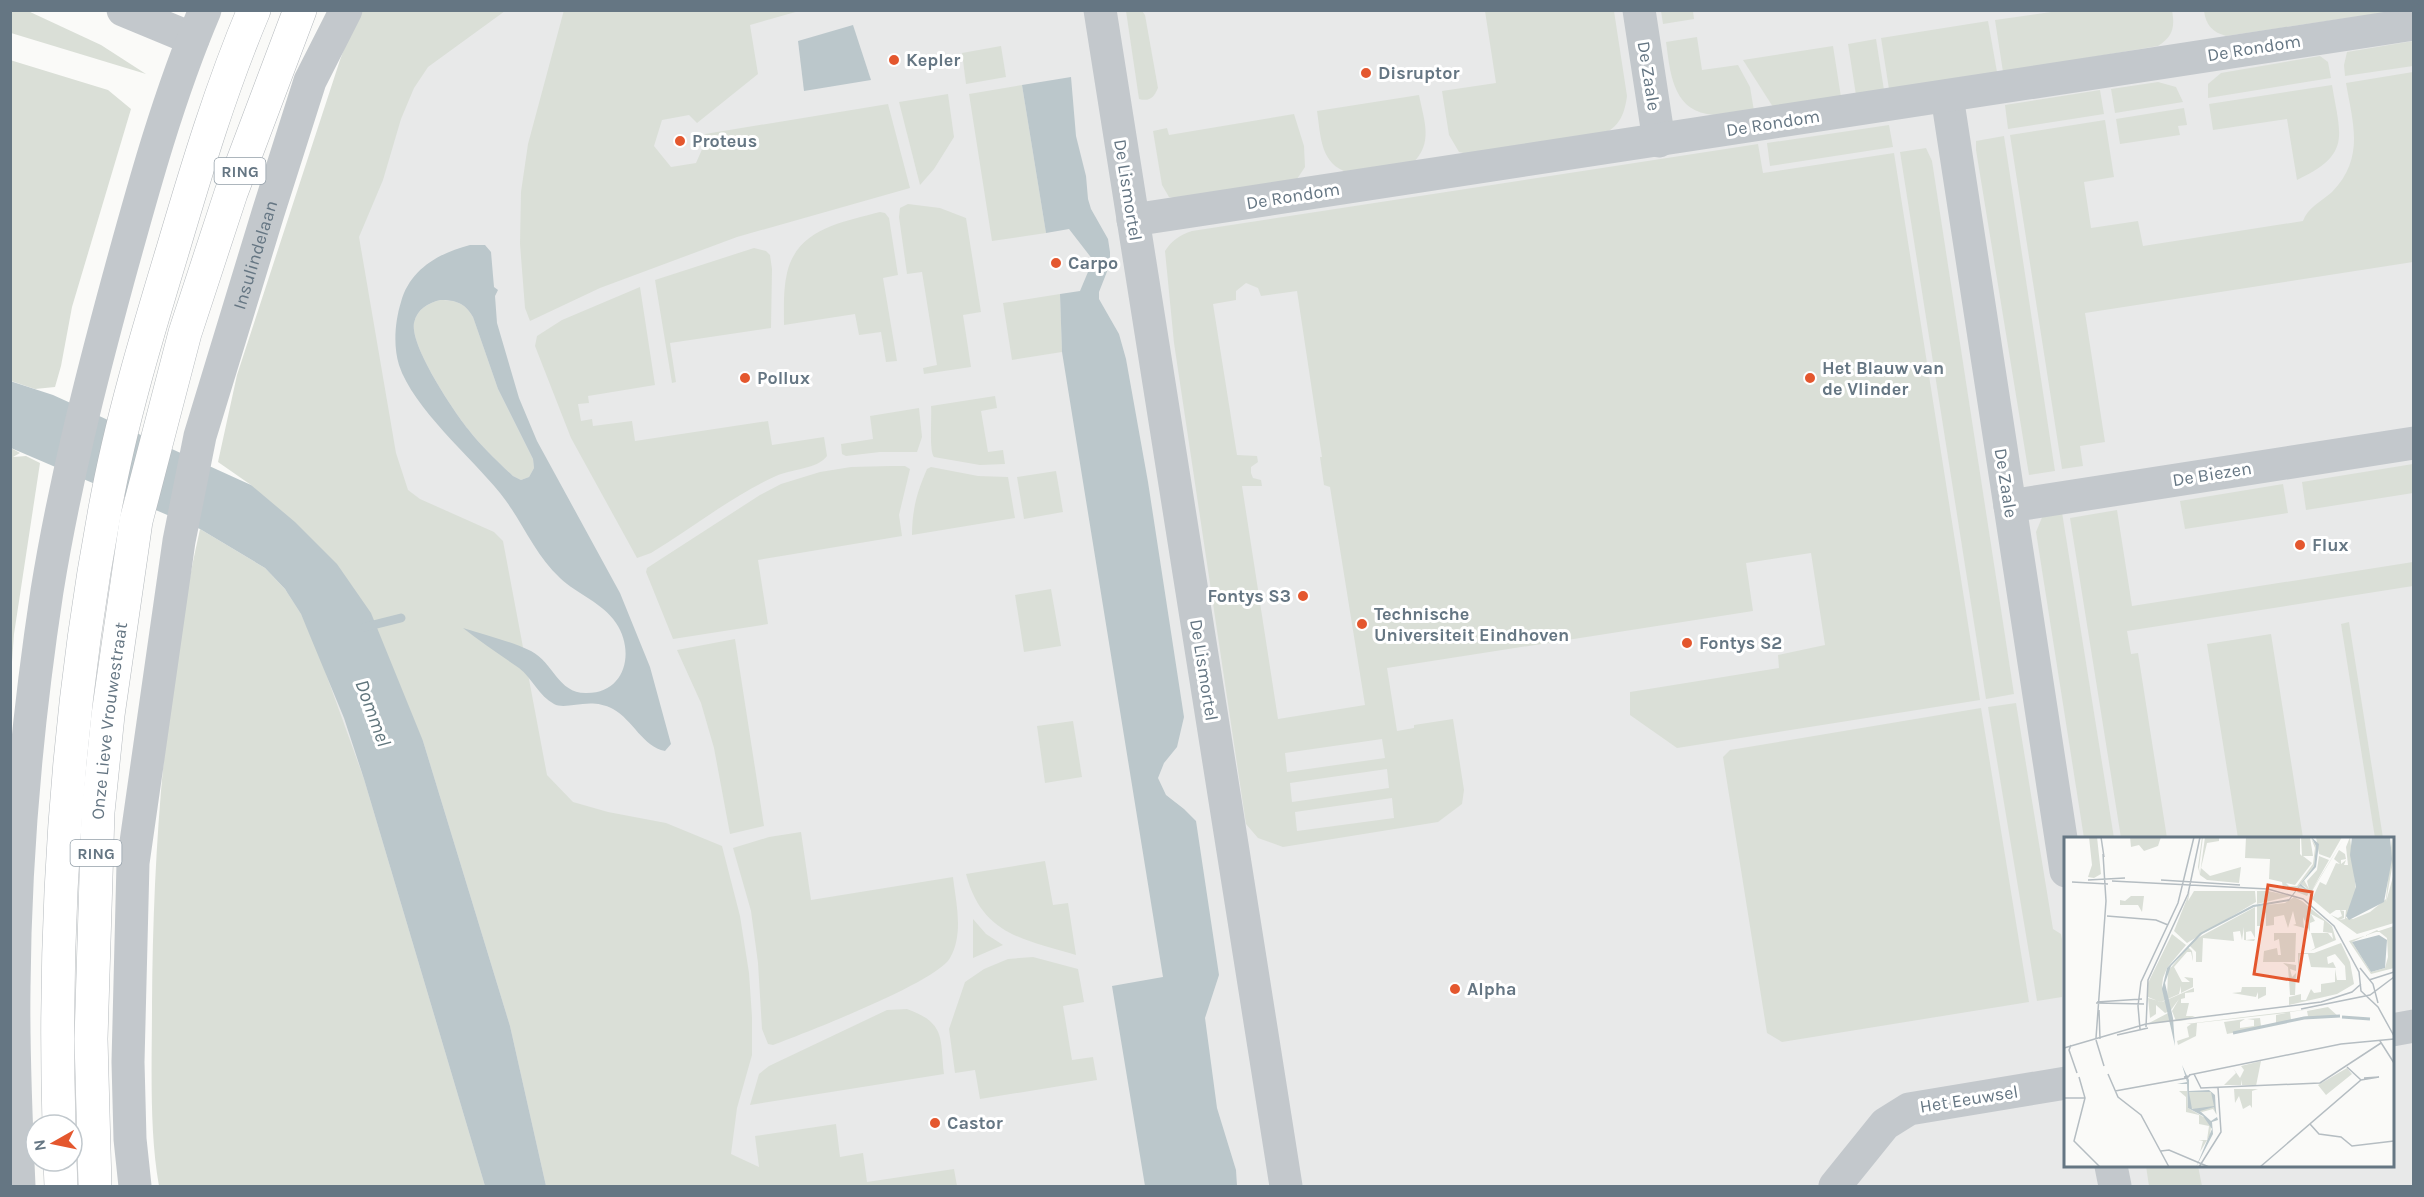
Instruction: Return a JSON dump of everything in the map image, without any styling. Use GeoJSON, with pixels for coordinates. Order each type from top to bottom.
{"type":"FeatureCollection","features":[{"type":"Feature","properties":{"kind":"main road","name":"Onze Lieve Vrouwestraat"},"geometry":{"type":"LineString","coordinates":[[59,1113],[57,970],[65,807],[75,708],[105,508],[128,406],[152,319],[210,126],[254,10]]}},
{"type":"Feature","properties":{"kind":"main road","name":"Onze Lieve Vrouwestraat"},"geometry":{"type":"LineString","coordinates":[[95,1186],[91,1039],[95,862],[108,715],[136,521],[185,333],[231,193],[300,10]]}},
{"type":"Feature","properties":{"kind":"street"},"geometry":{"type":"LineString","coordinates":[[19,1186],[14,988],[21,827],[42,634],[66,490],[88,390],[169,104],[199,25],[123,10]]}},
{"type":"Feature","properties":{"kind":"street","name":"Insulindelaan"},"geometry":{"type":"LineString","coordinates":[[135,1186],[130,1139],[128,1062],[133,862],[179,541],[200,436],[310,81],[346,10]]}},
{"type":"Feature","properties":{"kind":"street","name":"De Lismortel"},"geometry":{"type":"LineString","coordinates":[[1100,10],[1286,1186]]}},
{"type":"Feature","properties":{"kind":"street","name":"De Zaale"},"geometry":{"type":"LineString","coordinates":[[1639,10],[1659,141]]}},
{"type":"Feature","properties":{"kind":"street","name":"De Rondom"},"geometry":{"type":"LineString","coordinates":[[1133,220],[2414,24]]}},
{"type":"Feature","properties":{"kind":"street","name":"De Zaale"},"geometry":{"type":"LineString","coordinates":[[1947,96],[2064,858]]}},
{"type":"Feature","properties":{"kind":"street","name":"De Biezen"},"geometry":{"type":"LineString","coordinates":[[2010,506],[2414,443]]}},
{"type":"Feature","properties":{"kind":"street"},"geometry":{"type":"LineString","coordinates":[[2394,1030],[2414,1026]]}},
{"type":"Feature","properties":{"kind":"street","name":"Het Eeuwsel"},"geometry":{"type":"LineString","coordinates":[[1835,1186],[1885,1124],[1910,1109],[2064,1083]]}},
{"type":"Feature","properties":{"kind":"street"},"geometry":{"type":"LineString","coordinates":[[2111,1167],[2115,1186]]}},
{"type":"Feature","properties":{"kind":"shaded area"},"geometry":{"type":"Polygon","coordinates":[[[564,10],[799,11],[750,25],[758,74],[697,123],[689,115],[662,120],[654,146],[671,167],[696,163],[707,138],[705,134],[888,104],[910,188],[737,237],[600,288],[530,321],[525,308],[520,244],[521,192],[528,144],[564,10]]]}},
{"type":"Feature","properties":{"kind":"shaded area"},"geometry":{"type":"Polygon","coordinates":[[[2172,10],[2172,31],[2167,39],[2158,46],[2003,72],[1995,20],[2058,11],[2172,10]]]}},
{"type":"Feature","properties":{"kind":"shaded area"},"geometry":{"type":"Polygon","coordinates":[[[10,11],[28,11],[101,45],[146,74],[11,33],[10,11]]]}},
{"type":"Feature","properties":{"kind":"shaded area"},"geometry":{"type":"Polygon","coordinates":[[[358,11],[505,11],[428,67],[414,88],[401,119],[383,180],[359,237],[396,453],[408,490],[420,499],[494,532],[503,541],[547,775],[573,802],[608,812],[666,823],[722,846],[740,916],[749,973],[752,1017],[752,1055],[737,1108],[731,1154],[759,1167],[755,1136],[836,1124],[840,1157],[863,1153],[867,1182],[954,1169],[957,1186],[546,1186],[510,1026],[423,741],[251,485],[218,462],[237,375],[358,11]]]}},
{"type":"Feature","properties":{"kind":"shaded area","name":"Technische Universiteit Eindhoven"},"geometry":{"type":"Polygon","coordinates":[[[408,11],[2413,11],[2413,1186],[216,1186],[336,172],[408,11]]]}},
{"type":"Feature","properties":{"kind":"shaded area"},"geometry":{"type":"Polygon","coordinates":[[[1126,11],[1142,11],[1145,15],[1158,88],[1149,99],[1139,99],[1126,11]]]}},
{"type":"Feature","properties":{"kind":"shaded area"},"geometry":{"type":"Polygon","coordinates":[[[1485,11],[1614,11],[1627,96],[1623,113],[1614,127],[1605,133],[1472,155],[1459,152],[1449,135],[1442,91],[1496,83],[1485,11]]]}},
{"type":"Feature","properties":{"kind":"shaded area"},"geometry":{"type":"Polygon","coordinates":[[[1661,11],[1693,11],[1694,19],[1663,24],[1661,11]]]}},
{"type":"Feature","properties":{"kind":"shaded area"},"geometry":{"type":"Polygon","coordinates":[[[2204,11],[2395,11],[2226,36],[2210,27],[2204,11]]]}},
{"type":"Feature","properties":{"kind":"shaded area"},"geometry":{"type":"Polygon","coordinates":[[[1988,21],[1997,72],[1889,89],[1881,38],[1988,21]]]}},
{"type":"Feature","properties":{"kind":"shaded area"},"geometry":{"type":"Polygon","coordinates":[[[1697,37],[1702,70],[1738,65],[1750,87],[1754,111],[1713,115],[1695,110],[1686,104],[1675,86],[1666,42],[1697,37]]]}},
{"type":"Feature","properties":{"kind":"shaded area"},"geometry":{"type":"Polygon","coordinates":[[[1876,39],[1884,90],[1856,95],[1848,44],[1876,39]]]}},
{"type":"Feature","properties":{"kind":"shaded area"},"geometry":{"type":"Polygon","coordinates":[[[2413,41],[2413,66],[2345,76],[2344,65],[2347,52],[2413,41]]]}},
{"type":"Feature","properties":{"kind":"shaded area"},"geometry":{"type":"Polygon","coordinates":[[[1001,46],[1006,77],[966,84],[962,53],[1001,46]]]}},
{"type":"Feature","properties":{"kind":"shaded area"},"geometry":{"type":"Polygon","coordinates":[[[1833,46],[1841,97],[1773,107],[1743,60],[1833,46]]]}},
{"type":"Feature","properties":{"kind":"shaded area"},"geometry":{"type":"Polygon","coordinates":[[[2320,56],[2328,62],[2331,78],[2208,98],[2208,84],[2221,73],[2320,56]]]}},
{"type":"Feature","properties":{"kind":"shaded area"},"geometry":{"type":"Polygon","coordinates":[[[10,60],[108,90],[131,109],[72,307],[55,387],[35,389],[11,381],[10,60]]]}},
{"type":"Feature","properties":{"kind":"shaded area"},"geometry":{"type":"Polygon","coordinates":[[[2413,72],[2413,262],[2085,313],[2105,442],[2080,446],[2083,466],[2062,469],[2010,135],[2105,120],[2114,177],[2084,182],[2091,228],[2138,221],[2143,246],[2303,221],[2311,208],[2332,192],[2349,166],[2354,140],[2346,83],[2413,72]]]}},
{"type":"Feature","properties":{"kind":"shaded area"},"geometry":{"type":"Polygon","coordinates":[[[2158,82],[2176,87],[2183,102],[2115,113],[2111,89],[2158,82]]]}},
{"type":"Feature","properties":{"kind":"shaded area"},"geometry":{"type":"Polygon","coordinates":[[[1022,85],[1046,233],[992,241],[969,94],[1022,85]]]}},
{"type":"Feature","properties":{"kind":"shaded area"},"geometry":{"type":"Polygon","coordinates":[[[2332,85],[2338,119],[2338,143],[2327,162],[2297,180],[2287,119],[2213,130],[2209,104],[2332,85]]]}},
{"type":"Feature","properties":{"kind":"shaded area"},"geometry":{"type":"Polygon","coordinates":[[[2100,90],[2104,114],[2008,129],[2005,105],[2100,90]]]}},
{"type":"Feature","properties":{"kind":"shaded area"},"geometry":{"type":"Polygon","coordinates":[[[948,94],[954,137],[934,169],[920,185],[899,102],[948,94]]]}},
{"type":"Feature","properties":{"kind":"shaded area"},"geometry":{"type":"Polygon","coordinates":[[[1419,95],[1426,131],[1423,148],[1412,164],[1349,173],[1332,163],[1321,140],[1317,111],[1419,95]]]}},
{"type":"Feature","properties":{"kind":"shaded area"},"geometry":{"type":"Polygon","coordinates":[[[2184,108],[2187,125],[2178,126],[2180,135],[2120,144],[2116,119],[2184,108]]]}},
{"type":"Feature","properties":{"kind":"shaded area"},"geometry":{"type":"Polygon","coordinates":[[[1294,114],[1304,146],[1305,167],[1297,179],[1184,200],[1169,197],[1162,185],[1153,131],[1167,128],[1169,135],[1294,114]]]}},
{"type":"Feature","properties":{"kind":"shaded area"},"geometry":{"type":"Polygon","coordinates":[[[1889,125],[1893,147],[1770,166],[1767,143],[1889,125]]]}},
{"type":"Feature","properties":{"kind":"shaded area"},"geometry":{"type":"Polygon","coordinates":[[[2004,136],[2055,471],[2029,475],[1976,150],[1976,141],[2004,136]]]}},
{"type":"Feature","properties":{"kind":"shaded area"},"geometry":{"type":"Polygon","coordinates":[[[1758,144],[1763,173],[1894,153],[1980,700],[1677,748],[1630,715],[1630,692],[1779,668],[1778,655],[1825,645],[1811,553],[1746,563],[1753,611],[1387,668],[1397,731],[1414,728],[1414,725],[1453,719],[1464,790],[1462,804],[1438,822],[1283,847],[1258,838],[1246,824],[1174,343],[1165,251],[1177,238],[1192,231],[1758,144]],[[1246,283],[1236,291],[1236,300],[1213,304],[1237,455],[1257,456],[1258,462],[1251,467],[1251,473],[1253,478],[1261,480],[1262,486],[1242,486],[1278,719],[1365,705],[1330,487],[1324,485],[1320,457],[1322,457],[1297,291],[1261,296],[1258,288],[1246,283]],[[1382,739],[1285,753],[1287,772],[1385,758],[1382,739]],[[1387,769],[1290,783],[1292,802],[1389,788],[1387,769]],[[1392,798],[1295,812],[1297,831],[1394,818],[1392,798]]]}},
{"type":"Feature","properties":{"kind":"shaded area"},"geometry":{"type":"Polygon","coordinates":[[[1926,148],[1932,161],[2014,694],[1986,699],[1900,152],[1926,148]]]}},
{"type":"Feature","properties":{"kind":"shaded area"},"geometry":{"type":"Polygon","coordinates":[[[908,204],[940,208],[966,218],[981,312],[963,315],[971,367],[924,374],[923,368],[937,365],[922,272],[907,274],[899,217],[900,208],[908,204]]]}},
{"type":"Feature","properties":{"kind":"shaded area"},"geometry":{"type":"Polygon","coordinates":[[[880,212],[885,213],[889,218],[898,275],[883,278],[897,361],[886,362],[881,332],[859,335],[855,314],[784,325],[784,293],[787,273],[792,258],[800,246],[811,237],[837,224],[880,212]]]}},
{"type":"Feature","properties":{"kind":"shaded area"},"geometry":{"type":"Polygon","coordinates":[[[754,248],[766,251],[770,255],[772,269],[771,328],[670,343],[676,382],[672,383],[655,280],[754,248]]]}},
{"type":"Feature","properties":{"kind":"shaded area"},"geometry":{"type":"Polygon","coordinates":[[[640,287],[655,385],[588,396],[589,403],[578,404],[581,421],[592,419],[593,426],[632,421],[635,441],[768,421],[772,445],[824,437],[827,456],[817,464],[782,474],[760,484],[651,553],[637,558],[571,438],[535,346],[537,336],[562,320],[640,287]]]}},
{"type":"Feature","properties":{"kind":"shaded area"},"geometry":{"type":"Polygon","coordinates":[[[1060,294],[1062,352],[1012,360],[1003,303],[1060,294]]]}},
{"type":"Feature","properties":{"kind":"shaded area"},"geometry":{"type":"Polygon","coordinates":[[[440,300],[460,303],[473,317],[498,389],[533,459],[534,468],[529,477],[521,480],[513,476],[478,441],[453,408],[425,362],[414,323],[424,307],[440,300]]]}},
{"type":"Feature","properties":{"kind":"shaded area"},"geometry":{"type":"Polygon","coordinates":[[[995,396],[997,408],[981,411],[988,452],[1003,450],[1005,464],[980,465],[934,457],[931,441],[931,406],[995,396]]]}},
{"type":"Feature","properties":{"kind":"shaded area"},"geometry":{"type":"Polygon","coordinates":[[[919,408],[922,437],[917,452],[880,452],[846,456],[842,454],[841,444],[873,439],[870,416],[919,408]]]}},
{"type":"Feature","properties":{"kind":"shaded area"},"geometry":{"type":"Polygon","coordinates":[[[11,448],[20,453],[13,457],[26,456],[40,463],[14,634],[11,676],[11,448]]]}},
{"type":"Feature","properties":{"kind":"shaded area"},"geometry":{"type":"Polygon","coordinates":[[[2413,464],[2413,493],[2306,510],[2302,482],[2413,464]]]}},
{"type":"Feature","properties":{"kind":"shaded area"},"geometry":{"type":"Polygon","coordinates":[[[905,466],[910,469],[899,515],[902,536],[758,560],[768,624],[673,639],[646,572],[647,568],[760,495],[781,484],[820,472],[851,467],[905,466]]]}},
{"type":"Feature","properties":{"kind":"shaded area"},"geometry":{"type":"Polygon","coordinates":[[[931,467],[978,476],[1008,477],[1015,518],[912,535],[918,493],[927,469],[931,467]]]}},
{"type":"Feature","properties":{"kind":"shaded area"},"geometry":{"type":"Polygon","coordinates":[[[1056,471],[1063,512],[1024,519],[1017,477],[1056,471]]]}},
{"type":"Feature","properties":{"kind":"shaded area"},"geometry":{"type":"Polygon","coordinates":[[[2283,484],[2288,513],[2185,529],[2180,501],[2283,484]]]}},
{"type":"Feature","properties":{"kind":"shaded area"},"geometry":{"type":"Polygon","coordinates":[[[2061,506],[2114,837],[2084,837],[2036,532],[2043,515],[2061,506]]]}},
{"type":"Feature","properties":{"kind":"shaded area"},"geometry":{"type":"Polygon","coordinates":[[[2117,510],[2132,606],[2413,562],[2413,586],[2127,631],[2131,654],[2138,653],[2167,837],[2121,837],[2070,518],[2117,510]]]}},
{"type":"Feature","properties":{"kind":"shaded area"},"geometry":{"type":"Polygon","coordinates":[[[200,529],[265,568],[285,589],[301,614],[317,649],[364,779],[485,1186],[159,1186],[152,1119],[153,945],[158,825],[178,646],[200,529]]]}},
{"type":"Feature","properties":{"kind":"shaded area"},"geometry":{"type":"Polygon","coordinates":[[[1051,589],[1061,646],[1024,652],[1015,595],[1051,589]]]}},
{"type":"Feature","properties":{"kind":"shaded area"},"geometry":{"type":"Polygon","coordinates":[[[2349,622],[2383,837],[2375,837],[2341,624],[2349,622]]]}},
{"type":"Feature","properties":{"kind":"shaded area"},"geometry":{"type":"Polygon","coordinates":[[[2271,634],[2303,837],[2238,837],[2207,644],[2271,634]]]}},
{"type":"Feature","properties":{"kind":"shaded area"},"geometry":{"type":"Polygon","coordinates":[[[735,639],[764,826],[730,834],[714,748],[701,703],[677,650],[735,639]]]}},
{"type":"Feature","properties":{"kind":"shaded area"},"geometry":{"type":"Polygon","coordinates":[[[2016,703],[2053,929],[2061,934],[2062,939],[2062,997],[2037,1001],[1988,707],[2016,703]]]}},
{"type":"Feature","properties":{"kind":"shaded area"},"geometry":{"type":"Polygon","coordinates":[[[1981,708],[2029,1002],[1782,1042],[1767,1033],[1723,757],[1730,750],[1981,708]]]}},
{"type":"Feature","properties":{"kind":"shaded area"},"geometry":{"type":"Polygon","coordinates":[[[1073,721],[1082,777],[1045,783],[1037,726],[1073,721]]]}},
{"type":"Feature","properties":{"kind":"shaded area"},"geometry":{"type":"Polygon","coordinates":[[[801,832],[811,900],[953,877],[958,918],[957,939],[950,958],[940,968],[921,980],[869,1006],[773,1045],[768,1044],[762,1029],[758,963],[751,911],[733,848],[769,837],[801,832]]]}},
{"type":"Feature","properties":{"kind":"shaded area"},"geometry":{"type":"Polygon","coordinates":[[[1045,861],[1053,905],[1068,903],[1076,955],[1022,938],[994,922],[982,910],[966,874],[1045,861]]]}},
{"type":"Feature","properties":{"kind":"shaded area"},"geometry":{"type":"Polygon","coordinates":[[[973,919],[986,934],[1003,945],[973,958],[973,919]]]}},
{"type":"Feature","properties":{"kind":"shaded area"},"geometry":{"type":"Polygon","coordinates":[[[1033,957],[1078,969],[1084,1002],[1063,1006],[1072,1060],[1093,1057],[1097,1080],[980,1099],[975,1070],[955,1073],[949,1029],[965,982],[984,969],[1008,959],[1033,957]]]}},
{"type":"Feature","properties":{"kind":"shaded area"},"geometry":{"type":"Polygon","coordinates":[[[907,1009],[929,1020],[939,1033],[944,1074],[750,1105],[759,1074],[769,1066],[887,1010],[907,1009]]]}},
{"type":"Feature","properties":{"kind":"shaded area"},"geometry":{"type":"Polygon","coordinates":[[[2146,1167],[2198,1167],[2202,1186],[2149,1186],[2146,1167]]]}},
{"type":"Feature","properties":{"kind":"water"},"geometry":{"type":"Polygon","coordinates":[[[853,25],[871,80],[804,91],[798,41],[853,25]]]}},
{"type":"Feature","properties":{"kind":"water"},"geometry":{"type":"Polygon","coordinates":[[[1071,77],[1076,136],[1086,176],[1088,199],[1108,239],[1110,252],[1110,264],[1099,292],[1099,299],[1119,334],[1126,359],[1148,482],[1184,717],[1177,747],[1164,763],[1158,778],[1166,795],[1196,821],[1219,975],[1205,1018],[1217,1108],[1236,1170],[1237,1186],[1145,1186],[1112,986],[1163,977],[1062,352],[1060,294],[1080,291],[1093,260],[1069,229],[1046,233],[1022,85],[1071,77]]]}},
{"type":"Feature","properties":{"kind":"water"},"geometry":{"type":"Polygon","coordinates":[[[485,245],[491,252],[494,287],[498,290],[495,296],[497,323],[519,398],[537,441],[620,593],[650,667],[671,744],[665,751],[650,744],[620,714],[604,705],[559,706],[549,701],[519,668],[463,628],[531,651],[539,656],[569,689],[577,692],[600,691],[611,686],[623,668],[625,646],[622,634],[611,616],[567,584],[551,569],[500,493],[429,415],[406,381],[399,365],[395,342],[396,325],[405,290],[411,280],[427,264],[459,248],[485,245]],[[446,300],[427,305],[415,318],[415,333],[425,362],[453,408],[478,441],[513,476],[521,480],[529,477],[534,468],[533,459],[498,389],[473,317],[463,305],[446,300]]]}},
{"type":"Feature","properties":{"kind":"water","name":"Dommel"},"geometry":{"type":"Polygon","coordinates":[[[10,381],[53,395],[251,485],[295,522],[337,564],[371,613],[423,741],[510,1026],[546,1186],[485,1186],[344,718],[301,614],[285,589],[265,568],[200,529],[11,448],[10,381]]]}},
{"type":"Feature","properties":{"kind":"waterway"},"geometry":{"type":"LineString","coordinates":[[365,627],[401,618]]}},
{"type":"Feature","properties":{"kind":"place","name":"Kepler"},"geometry":{"type":"Point","coordinates":[894,60]}},
{"type":"Feature","properties":{"kind":"place","name":"Disruptor"},"geometry":{"type":"Point","coordinates":[1366,73]}},
{"type":"Feature","properties":{"kind":"place","name":"Proteus"},"geometry":{"type":"Point","coordinates":[680,141]}},
{"type":"Feature","properties":{"kind":"place","name":"Carpo"},"geometry":{"type":"Point","coordinates":[1056,263]}},
{"type":"Feature","properties":{"kind":"place","name":"Pollux"},"geometry":{"type":"Point","coordinates":[745,378]}},
{"type":"Feature","properties":{"kind":"place","name":"Het Blauw van de Vlinder"},"geometry":{"type":"Point","coordinates":[1810,378]}},
{"type":"Feature","properties":{"kind":"place","name":"Flux"},"geometry":{"type":"Point","coordinates":[2300,545]}},
{"type":"Feature","properties":{"kind":"place","name":"Fontys S3"},"geometry":{"type":"Point","coordinates":[1303,596]}},
{"type":"Feature","properties":{"kind":"place","name":"Technische Universiteit Eindhoven"},"geometry":{"type":"Point","coordinates":[1362,624]}},
{"type":"Feature","properties":{"kind":"place","name":"Fontys S2"},"geometry":{"type":"Point","coordinates":[1687,643]}},
{"type":"Feature","properties":{"kind":"place","name":"Alpha"},"geometry":{"type":"Point","coordinates":[1455,989]}},
{"type":"Feature","properties":{"kind":"place","name":"Castor"},"geometry":{"type":"Point","coordinates":[935,1123]}}]}
